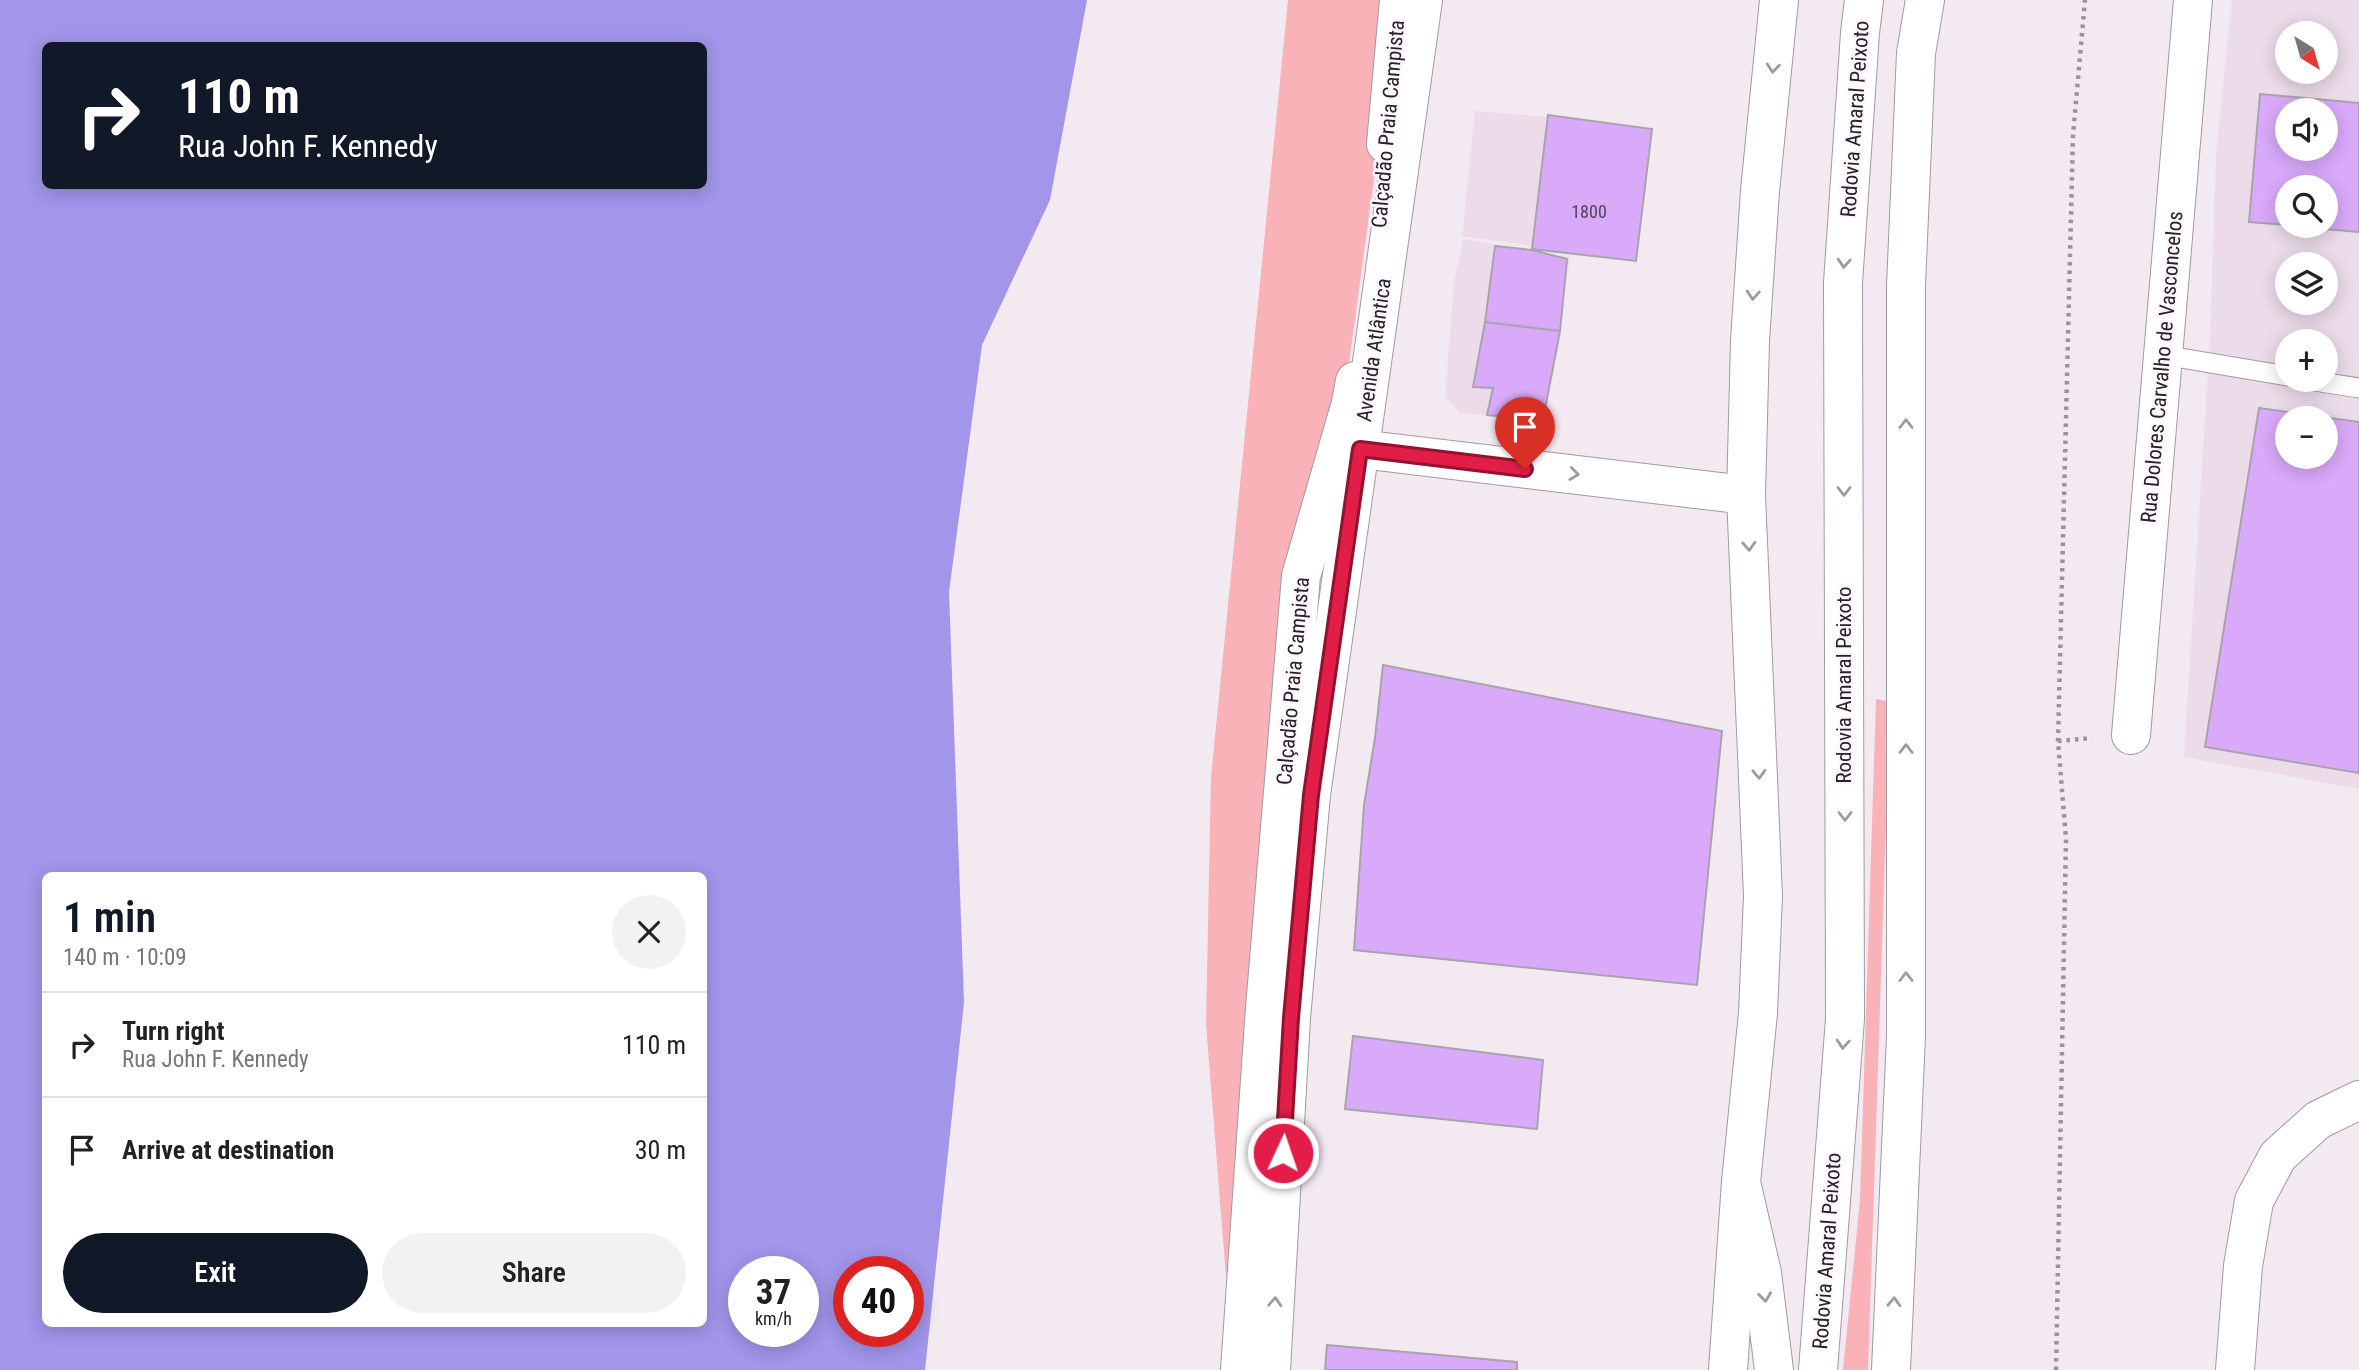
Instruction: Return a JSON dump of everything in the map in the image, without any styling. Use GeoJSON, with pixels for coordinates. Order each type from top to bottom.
{"type":"FeatureCollection","features":[{"type":"Feature","properties":{"kind":"main road","name":"Calçadão Praia Campista"},"geometry":{"type":"LineString","coordinates":[[1240,1370],[1266,994],[1301,576],[1351,403],[1373,288],[1399,0]]}},
{"type":"Feature","properties":{"kind":"main road","name":"Avenida Atlântica"},"geometry":{"type":"LineString","coordinates":[[1271,1370],[1291,1018],[1311,795],[1423,0]]}},
{"type":"Feature","properties":{"kind":"main road"},"geometry":{"type":"LineString","coordinates":[[1728,1370],[1741,1182],[1758,1013],[1763,896],[1746,495],[1751,327],[1760,191],[1779,0]]}},
{"type":"Feature","properties":{"kind":"main road","name":"Rodovia Amaral Peixoto"},"geometry":{"type":"LineString","coordinates":[[1818,1370],[1845,1019],[1843,283],[1864,0]]}},
{"type":"Feature","properties":{"kind":"main road"},"geometry":{"type":"LineString","coordinates":[[1891,1370],[1906,1036],[1906,286],[1916,53],[1925,0]]}},
{"type":"Feature","properties":{"kind":"main road","name":"Rua Dolores Carvalho de Vasconcelos"},"geometry":{"type":"LineString","coordinates":[[2131,735],[2193,0]]}},
{"type":"Feature","properties":{"kind":"main road"},"geometry":{"type":"LineString","coordinates":[[1360,449],[1746,495]]}},
{"type":"Feature","properties":{"kind":"main road"},"geometry":{"type":"LineString","coordinates":[[2235,1370],[2243,1266],[2254,1200],[2278,1156],[2318,1120],[2359,1100]]}},
{"type":"Feature","properties":{"kind":"main road"},"geometry":{"type":"LineString","coordinates":[[1741,1182],[1762,1273],[1774,1370]]}},
{"type":"Feature","properties":{"kind":"lane"},"geometry":{"type":"LineString","coordinates":[[2163,355],[2275,374]]}},
{"type":"Feature","properties":{"kind":"lane"},"geometry":{"type":"LineString","coordinates":[[2338,385],[2359,388]]}},
{"type":"Feature","properties":{"kind":"path"},"geometry":{"type":"LineString","coordinates":[[2056,1370],[2066,839],[2058,741],[2073,135],[2085,0]]}},
{"type":"Feature","properties":{"kind":"shaded area"},"geometry":{"type":"Polygon","coordinates":[[[0,0],[1087,0],[1050,200],[982,345],[949,592],[964,1002],[925,1370],[0,1370],[0,0]]]}},
{"type":"Feature","properties":{"kind":"shaded area"},"geometry":{"type":"Polygon","coordinates":[[[1288,0],[1398,0],[1226,1277],[1206,1024],[1211,777],[1288,0]]]}},
{"type":"Feature","properties":{"kind":"shaded area"},"geometry":{"type":"Polygon","coordinates":[[[2232,0],[2359,0],[2359,789],[2184,757],[2210,340],[2216,155],[2232,0]]]}},
{"type":"Feature","properties":{"kind":"shaded area"},"geometry":{"type":"Polygon","coordinates":[[[1475,111],[1548,117],[1533,246],[1462,236],[1475,111]]]}},
{"type":"Feature","properties":{"kind":"shaded area"},"geometry":{"type":"Polygon","coordinates":[[[1463,239],[1570,257],[1560,331],[1543,420],[1460,413],[1445,397],[1454,284],[1463,239]]]}},
{"type":"Feature","properties":{"kind":"shaded area"},"geometry":{"type":"Polygon","coordinates":[[[1876,699],[1890,702],[1868,1370],[1843,1370],[1860,1200],[1876,699]]]}},
{"type":"Feature","properties":{"kind":"building"},"geometry":{"type":"Polygon","coordinates":[[[2260,94],[2304,98],[2275,98],[2275,161],[2338,161],[2338,101],[2359,103],[2359,232],[2338,230],[2338,175],[2275,175],[2275,224],[2249,222],[2260,94]]]}},
{"type":"Feature","properties":{"kind":"building"},"geometry":{"type":"Polygon","coordinates":[[[1548,115],[1652,129],[1636,261],[1532,249],[1548,115]]]}},
{"type":"Feature","properties":{"kind":"building"},"geometry":{"type":"Polygon","coordinates":[[[1495,246],[1532,250],[1567,259],[1560,331],[1485,322],[1495,246]]]}},
{"type":"Feature","properties":{"kind":"building"},"geometry":{"type":"Polygon","coordinates":[[[1485,322],[1560,331],[1543,420],[1487,415],[1493,388],[1473,387],[1485,322]]]}},
{"type":"Feature","properties":{"kind":"building"},"geometry":{"type":"Polygon","coordinates":[[[2259,408],[2275,410],[2275,469],[2338,469],[2338,419],[2359,422],[2359,773],[2205,747],[2259,408]]]}},
{"type":"Feature","properties":{"kind":"building"},"geometry":{"type":"Polygon","coordinates":[[[1383,665],[1722,731],[1697,985],[1354,950],[1364,805],[1383,665]]]}},
{"type":"Feature","properties":{"kind":"building"},"geometry":{"type":"Polygon","coordinates":[[[1353,1036],[1543,1060],[1537,1129],[1345,1109],[1353,1036]]]}},
{"type":"Feature","properties":{"kind":"building"},"geometry":{"type":"Polygon","coordinates":[[[1327,1345],[1517,1362],[1517,1370],[1325,1370],[1327,1345]]]}},
{"type":"Feature","properties":{"kind":"route"},"geometry":{"type":"LineString","coordinates":[[1283,1153],[1291,1018],[1311,795],[1360,449],[1525,469]]}}]}
